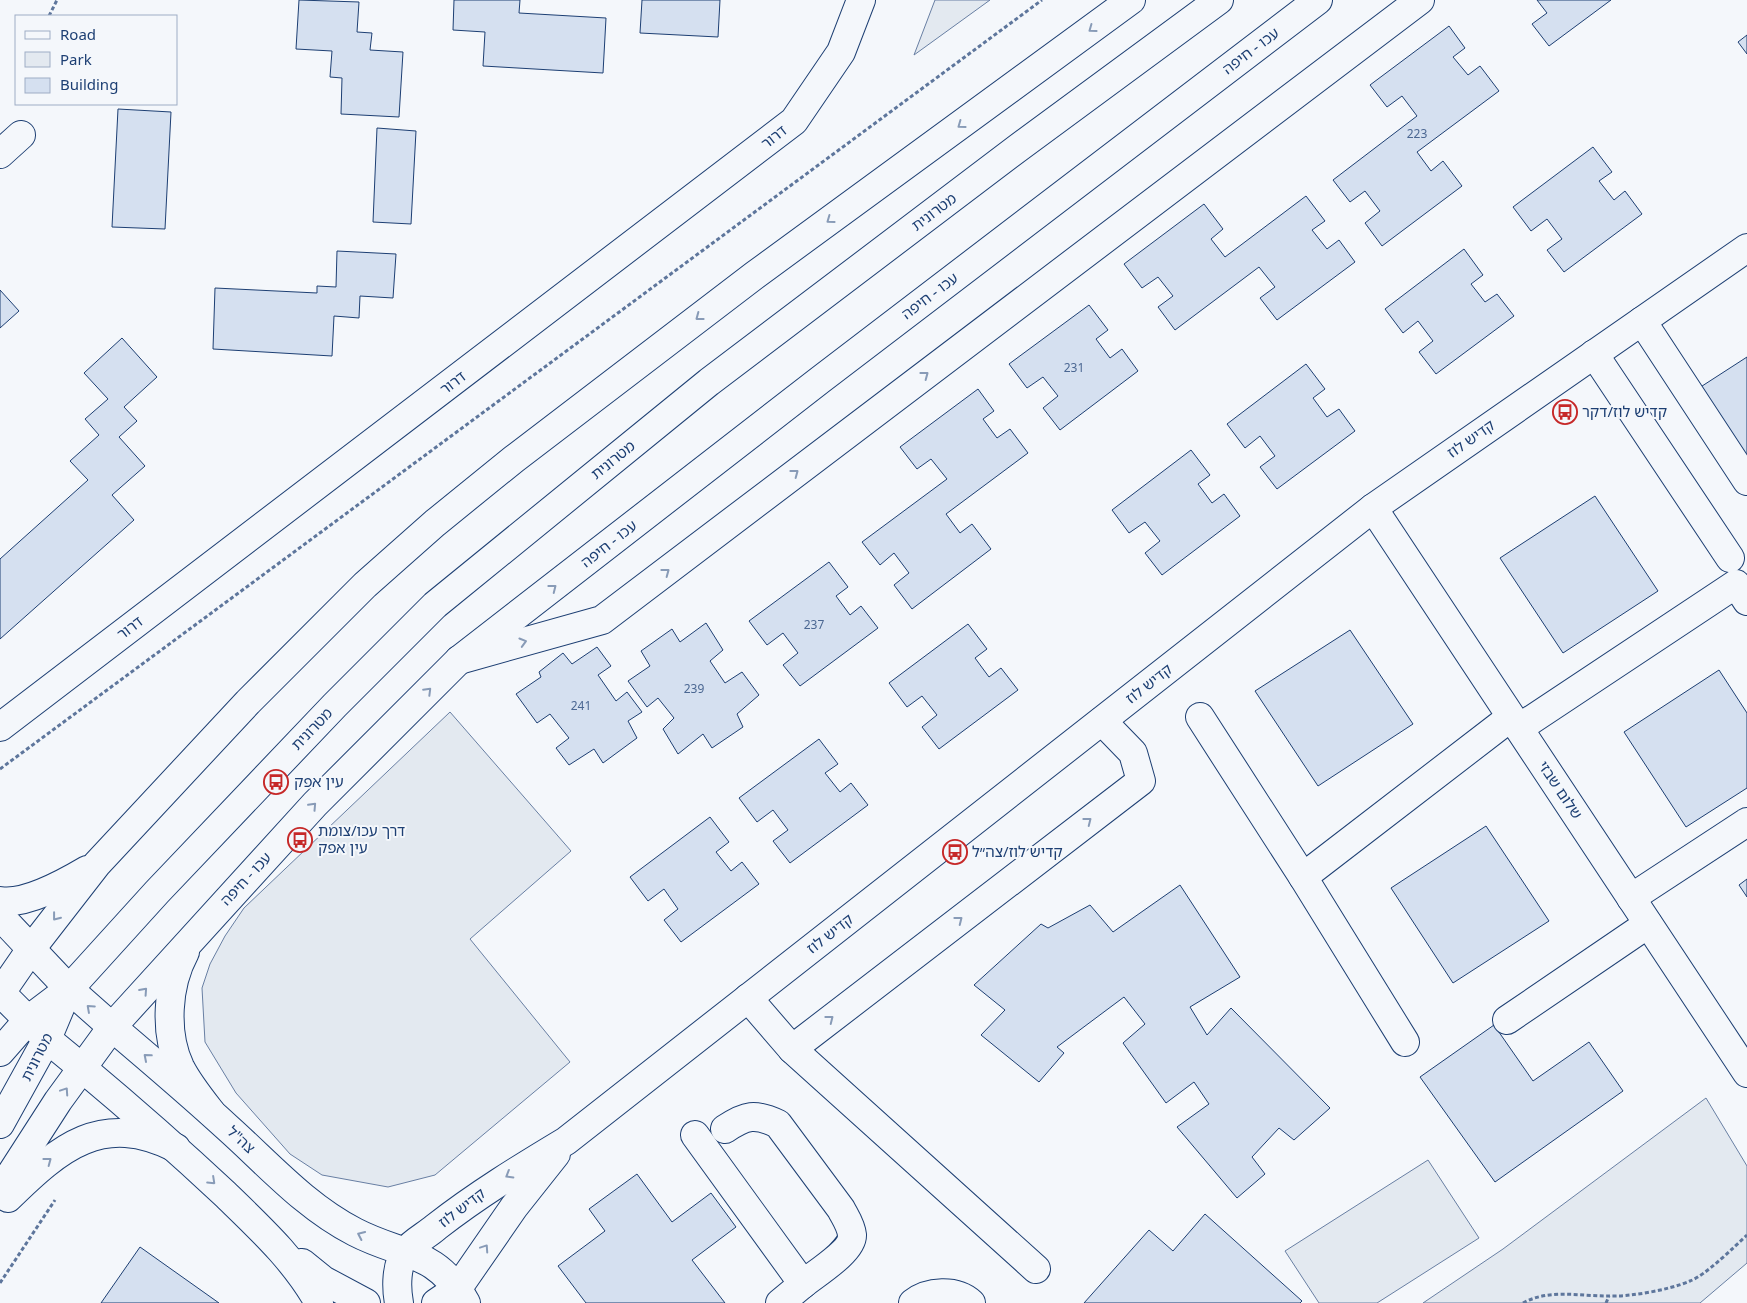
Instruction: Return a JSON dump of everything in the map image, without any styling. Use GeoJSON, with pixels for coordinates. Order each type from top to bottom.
{"type":"FeatureCollection","features":[{"type":"Feature","properties":{"kind":"main road","name":"דרור"},"geometry":{"type":"LineString","coordinates":[[0,727],[794,121],[841,52],[860,0]]}},
{"type":"Feature","properties":{"kind":"main road"},"geometry":{"type":"LineString","coordinates":[[366,1303],[323,1280],[264,1231],[176,1148],[47,1039],[0,993],[31,949],[97,864],[248,702],[364,585],[435,522],[514,459],[755,275],[1131,0]]}},
{"type":"Feature","properties":{"kind":"main road","name":"מטרונית"},"geometry":{"type":"LineString","coordinates":[[0,1052],[28,1020],[69,989],[157,892],[335,705],[435,605],[709,382],[1018,148],[1219,0]]}},
{"type":"Feature","properties":{"kind":"main road","name":"עכו - חיפה"},"geometry":{"type":"LineString","coordinates":[[0,1191],[82,1067],[112,1027],[315,804],[459,660],[820,380],[1318,0]]}},
{"type":"Feature","properties":{"kind":"main road"},"geometry":{"type":"LineString","coordinates":[[459,660],[602,620],[1420,0]]}},
{"type":"Feature","properties":{"kind":"main road"},"geometry":{"type":"LineString","coordinates":[[0,154],[21,135]]}},
{"type":"Feature","properties":{"kind":"main road","name":"קדיש לוז"},"geometry":{"type":"LineString","coordinates":[[406,1251],[494,1184],[566,1141],[1373,508],[1747,248]]}},
{"type":"Feature","properties":{"kind":"main road"},"geometry":{"type":"LineString","coordinates":[[1642,321],[1747,481]]}},
{"type":"Feature","properties":{"kind":"main road"},"geometry":{"type":"LineString","coordinates":[[1594,354],[1730,558]]}},
{"type":"Feature","properties":{"kind":"main road","name":"שלום שבזי"},"geometry":{"type":"LineString","coordinates":[[1373,508],[1747,1072]]}},
{"type":"Feature","properties":{"kind":"main road"},"geometry":{"type":"LineString","coordinates":[[1303,877],[1515,723],[1736,584],[1747,601]]}},
{"type":"Feature","properties":{"kind":"main road"},"geometry":{"type":"LineString","coordinates":[[1200,717],[1303,877],[1405,1042]]}},
{"type":"Feature","properties":{"kind":"main road"},"geometry":{"type":"LineString","coordinates":[[792,1049],[1140,781],[1133,753],[1102,721]]}},
{"type":"Feature","properties":{"kind":"main road"},"geometry":{"type":"LineString","coordinates":[[1631,898],[1747,822]]}},
{"type":"Feature","properties":{"kind":"main road"},"geometry":{"type":"LineString","coordinates":[[0,901],[40,893],[64,884],[97,864]]}},
{"type":"Feature","properties":{"kind":"main road","name":"צה\"ל"},"geometry":{"type":"LineString","coordinates":[[0,916],[69,989],[211,1112],[311,1205],[353,1232],[378,1243],[428,1260],[446,1274],[453,1298]]}},
{"type":"Feature","properties":{"kind":"main road"},"geometry":{"type":"LineString","coordinates":[[1507,1020],[1648,924]]}},
{"type":"Feature","properties":{"kind":"main road"},"geometry":{"type":"LineString","coordinates":[[194,935],[182,957],[176,976],[169,1021],[172,1042],[180,1067],[211,1112]]}},
{"type":"Feature","properties":{"kind":"main road","name":"מטרונית"},"geometry":{"type":"LineString","coordinates":[[0,1124],[47,1039],[69,989]]}},
{"type":"Feature","properties":{"kind":"main road"},"geometry":{"type":"LineString","coordinates":[[748,998],[792,1049],[1036,1269]]}},
{"type":"Feature","properties":{"kind":"main road"},"geometry":{"type":"LineString","coordinates":[[726,1129],[742,1117],[764,1117],[778,1124],[841,1209],[849,1224],[852,1236],[846,1250],[780,1303]]}},
{"type":"Feature","properties":{"kind":"main road"},"geometry":{"type":"LineString","coordinates":[[0,1206],[45,1162],[69,1146],[96,1136],[116,1132],[138,1132],[176,1148]]}},
{"type":"Feature","properties":{"kind":"main road"},"geometry":{"type":"LineString","coordinates":[[695,1135],[803,1284]]}},
{"type":"Feature","properties":{"kind":"main road","name":"קדיש לוז"},"geometry":{"type":"LineString","coordinates":[[453,1298],[514,1207],[566,1141]]}},
{"type":"Feature","properties":{"kind":"main road"},"geometry":{"type":"LineString","coordinates":[[264,1231],[298,1268],[319,1303]]}},
{"type":"Feature","properties":{"kind":"main road"},"geometry":{"type":"LineString","coordinates":[[399,1303],[397,1291],[399,1268],[406,1251]]}},
{"type":"Feature","properties":{"kind":"main road"},"geometry":{"type":"LineString","coordinates":[[913,1303],[919,1298],[939,1293],[964,1296],[971,1303]]}},
{"type":"Feature","properties":{"kind":"path"},"geometry":{"type":"LineString","coordinates":[[50,15],[57,0]]}},
{"type":"Feature","properties":{"kind":"path"},"geometry":{"type":"LineString","coordinates":[[0,769],[1042,0]]}},
{"type":"Feature","properties":{"kind":"path"},"geometry":{"type":"LineString","coordinates":[[0,1283],[59,1193]]}},
{"type":"Feature","properties":{"kind":"path"},"geometry":{"type":"LineString","coordinates":[[1523,1303],[1560,1294],[1609,1296],[1656,1290],[1692,1281],[1732,1250],[1747,1235]]}},
{"type":"Feature","properties":{"kind":"path"},"geometry":{"type":"LineString","coordinates":[[1606,1303],[1609,1296]]}},
{"type":"Feature","properties":{"kind":"green space"},"geometry":{"type":"Polygon","coordinates":[[[935,0],[990,0],[914,55],[935,0]]]}},
{"type":"Feature","properties":{"kind":"green space"},"geometry":{"type":"Polygon","coordinates":[[[450,712],[571,851],[470,939],[570,1062],[435,1175],[388,1187],[322,1175],[290,1154],[236,1093],[205,1042],[202,988],[210,964],[225,936],[244,908],[450,712]]]}},
{"type":"Feature","properties":{"kind":"green space"},"geometry":{"type":"Polygon","coordinates":[[[1706,1098],[1747,1166],[1747,1263],[1700,1303],[1423,1303],[1503,1249],[1706,1098]]]}},
{"type":"Feature","properties":{"kind":"green space"},"geometry":{"type":"Polygon","coordinates":[[[1428,1160],[1479,1238],[1377,1303],[1319,1303],[1285,1251],[1428,1160]]]}},
{"type":"Feature","properties":{"kind":"building"},"geometry":{"type":"Polygon","coordinates":[[[299,0],[359,2],[357,32],[372,33],[370,50],[403,52],[399,117],[341,114],[342,78],[330,77],[332,51],[296,49],[299,0]]]}},
{"type":"Feature","properties":{"kind":"building"},"geometry":{"type":"Polygon","coordinates":[[[454,0],[520,0],[519,13],[606,18],[603,73],[483,66],[485,32],[453,30],[454,0]]]}},
{"type":"Feature","properties":{"kind":"building"},"geometry":{"type":"Polygon","coordinates":[[[642,0],[720,0],[718,37],[640,33],[642,0]]]}},
{"type":"Feature","properties":{"kind":"building"},"geometry":{"type":"Polygon","coordinates":[[[1537,0],[1611,0],[1549,46],[1532,24],[1547,13],[1537,0]]]}},
{"type":"Feature","properties":{"kind":"building"},"geometry":{"type":"Polygon","coordinates":[[[1449,26],[1465,48],[1453,57],[1468,75],[1480,66],[1499,91],[1417,152],[1431,171],[1443,161],[1462,186],[1382,246],[1365,223],[1380,211],[1365,191],[1350,202],[1333,180],[1417,116],[1402,96],[1387,107],[1370,85],[1449,26]]]}},
{"type":"Feature","properties":{"kind":"building"},"geometry":{"type":"Polygon","coordinates":[[[1747,35],[1747,54],[1738,42],[1747,35]]]}},
{"type":"Feature","properties":{"kind":"building"},"geometry":{"type":"Polygon","coordinates":[[[118,109],[171,112],[165,229],[112,227],[118,109]]]}},
{"type":"Feature","properties":{"kind":"building"},"geometry":{"type":"Polygon","coordinates":[[[377,128],[416,131],[411,224],[373,222],[377,128]]]}},
{"type":"Feature","properties":{"kind":"building"},"geometry":{"type":"Polygon","coordinates":[[[1593,147],[1612,172],[1599,181],[1614,200],[1625,191],[1642,214],[1564,272],[1547,250],[1562,239],[1547,219],[1531,231],[1513,207],[1593,147]]]}},
{"type":"Feature","properties":{"kind":"building"},"geometry":{"type":"Polygon","coordinates":[[[1306,196],[1325,221],[1312,230],[1327,249],[1339,240],[1355,262],[1277,320],[1260,298],[1275,287],[1259,267],[1175,330],[1158,307],[1173,296],[1158,277],[1142,288],[1124,264],[1204,204],[1223,229],[1211,239],[1225,257],[1306,196]]]}},
{"type":"Feature","properties":{"kind":"building"},"geometry":{"type":"Polygon","coordinates":[[[1464,249],[1483,275],[1471,284],[1485,302],[1497,294],[1514,316],[1436,374],[1419,352],[1433,341],[1418,321],[1403,333],[1385,309],[1464,249]]]}},
{"type":"Feature","properties":{"kind":"building"},"geometry":{"type":"Polygon","coordinates":[[[337,251],[396,254],[393,298],[360,296],[359,318],[334,316],[332,356],[213,349],[215,288],[317,293],[317,286],[336,287],[337,251]]]}},
{"type":"Feature","properties":{"kind":"building"},"geometry":{"type":"Polygon","coordinates":[[[0,290],[19,311],[0,328],[0,290]]]}},
{"type":"Feature","properties":{"kind":"building"},"geometry":{"type":"Polygon","coordinates":[[[1089,305],[1108,330],[1096,339],[1110,358],[1122,349],[1138,371],[1060,430],[1043,408],[1058,396],[1043,377],[1027,388],[1009,364],[1089,305]]]}},
{"type":"Feature","properties":{"kind":"building"},"geometry":{"type":"Polygon","coordinates":[[[122,338],[157,377],[124,407],[137,421],[119,437],[145,466],[112,495],[134,520],[0,639],[0,559],[88,480],[70,461],[99,435],[85,419],[108,399],[84,373],[122,338]]]}},
{"type":"Feature","properties":{"kind":"building"},"geometry":{"type":"Polygon","coordinates":[[[1747,357],[1747,463],[1699,388],[1747,357]]]}},
{"type":"Feature","properties":{"kind":"building"},"geometry":{"type":"Polygon","coordinates":[[[1306,364],[1325,389],[1313,398],[1327,417],[1339,409],[1355,431],[1277,489],[1260,467],[1275,456],[1260,436],[1245,448],[1227,424],[1306,364]]]}},
{"type":"Feature","properties":{"kind":"building"},"geometry":{"type":"Polygon","coordinates":[[[978,389],[994,411],[983,419],[997,438],[1010,429],[1028,453],[946,514],[960,533],[972,524],[991,549],[912,609],[894,585],[909,573],[894,553],[880,565],[862,542],[947,479],[931,459],[917,469],[900,447],[978,389]]]}},
{"type":"Feature","properties":{"kind":"building"},"geometry":{"type":"Polygon","coordinates":[[[1191,450],[1210,475],[1198,484],[1212,503],[1224,494],[1240,516],[1162,575],[1145,553],[1160,541],[1145,522],[1129,533],[1112,510],[1191,450]]]}},
{"type":"Feature","properties":{"kind":"building"},"geometry":{"type":"Polygon","coordinates":[[[1595,496],[1658,591],[1563,653],[1500,558],[1595,496]]]}},
{"type":"Feature","properties":{"kind":"building"},"geometry":{"type":"Polygon","coordinates":[[[829,562],[848,587],[836,596],[850,615],[861,606],[878,628],[800,686],[783,665],[798,653],[783,633],[767,645],[749,621],[829,562]]]}},
{"type":"Feature","properties":{"kind":"building"},"geometry":{"type":"Polygon","coordinates":[[[706,623],[723,650],[710,661],[725,683],[742,672],[759,695],[737,714],[743,727],[712,748],[703,734],[678,754],[663,729],[674,718],[658,698],[647,707],[628,681],[650,666],[641,651],[672,629],[680,642],[706,623]]]}},
{"type":"Feature","properties":{"kind":"building"},"geometry":{"type":"Polygon","coordinates":[[[968,624],[987,649],[975,658],[989,677],[1001,668],[1018,690],[939,749],[922,727],[937,715],[922,696],[907,707],[889,683],[968,624]]]}},
{"type":"Feature","properties":{"kind":"building"},"geometry":{"type":"Polygon","coordinates":[[[1350,630],[1413,724],[1318,786],[1255,691],[1350,630]]]}},
{"type":"Feature","properties":{"kind":"building"},"geometry":{"type":"Polygon","coordinates":[[[597,647],[611,666],[598,675],[616,701],[627,692],[642,712],[628,721],[637,738],[603,763],[594,749],[569,765],[556,748],[569,738],[550,714],[537,723],[516,694],[541,677],[539,672],[563,653],[572,664],[597,647]]]}},
{"type":"Feature","properties":{"kind":"building"},"geometry":{"type":"Polygon","coordinates":[[[1719,670],[1747,713],[1747,788],[1686,827],[1624,732],[1719,670]]]}},
{"type":"Feature","properties":{"kind":"building"},"geometry":{"type":"Polygon","coordinates":[[[819,739],[838,764],[825,773],[840,792],[851,783],[868,805],[790,863],[773,841],[788,830],[773,810],[757,822],[739,798],[819,739]]]}},
{"type":"Feature","properties":{"kind":"building"},"geometry":{"type":"Polygon","coordinates":[[[710,817],[729,842],[716,852],[731,871],[742,862],[759,884],[681,942],[664,920],[678,909],[664,889],[648,901],[630,877],[710,817]]]}},
{"type":"Feature","properties":{"kind":"building"},"geometry":{"type":"Polygon","coordinates":[[[1486,826],[1549,921],[1453,983],[1391,888],[1486,826]]]}},
{"type":"Feature","properties":{"kind":"building"},"geometry":{"type":"Polygon","coordinates":[[[1747,879],[1747,897],[1739,885],[1747,879]]]}},
{"type":"Feature","properties":{"kind":"building"},"geometry":{"type":"Polygon","coordinates":[[[1180,885],[1240,977],[1190,1007],[1207,1035],[1231,1008],[1330,1108],[1294,1140],[1279,1128],[1252,1157],[1265,1174],[1237,1198],[1177,1127],[1209,1104],[1194,1082],[1166,1103],[1123,1043],[1145,1024],[1124,997],[1057,1047],[1064,1053],[1039,1082],[981,1035],[1005,1010],[974,985],[1041,924],[1048,928],[1090,905],[1113,932],[1180,885]]]}},
{"type":"Feature","properties":{"kind":"building"},"geometry":{"type":"Polygon","coordinates":[[[1494,1025],[1533,1081],[1589,1042],[1623,1091],[1495,1182],[1420,1077],[1494,1025]]]}},
{"type":"Feature","properties":{"kind":"building"},"geometry":{"type":"Polygon","coordinates":[[[637,1174],[672,1222],[711,1193],[736,1227],[692,1260],[725,1303],[586,1303],[558,1266],[605,1231],[589,1209],[637,1174]]]}},
{"type":"Feature","properties":{"kind":"building"},"geometry":{"type":"Polygon","coordinates":[[[1205,1214],[1302,1301],[1300,1303],[1084,1303],[1149,1230],[1173,1251],[1205,1214]]]}},
{"type":"Feature","properties":{"kind":"building"},"geometry":{"type":"Polygon","coordinates":[[[140,1247],[219,1303],[101,1303],[140,1247]]]}},
{"type":"Feature","properties":{"kind":"place","name":"קדיש לוז/דקר"},"geometry":{"type":"Point","coordinates":[1565,412]}},
{"type":"Feature","properties":{"kind":"place","name":"עין אפק"},"geometry":{"type":"Point","coordinates":[276,782]}},
{"type":"Feature","properties":{"kind":"place","name":"דרך עכו/צומת עין אפק"},"geometry":{"type":"Point","coordinates":[300,840]}},
{"type":"Feature","properties":{"kind":"place","name":"קדיש לוז/צה״ל"},"geometry":{"type":"Point","coordinates":[955,852]}}]}
